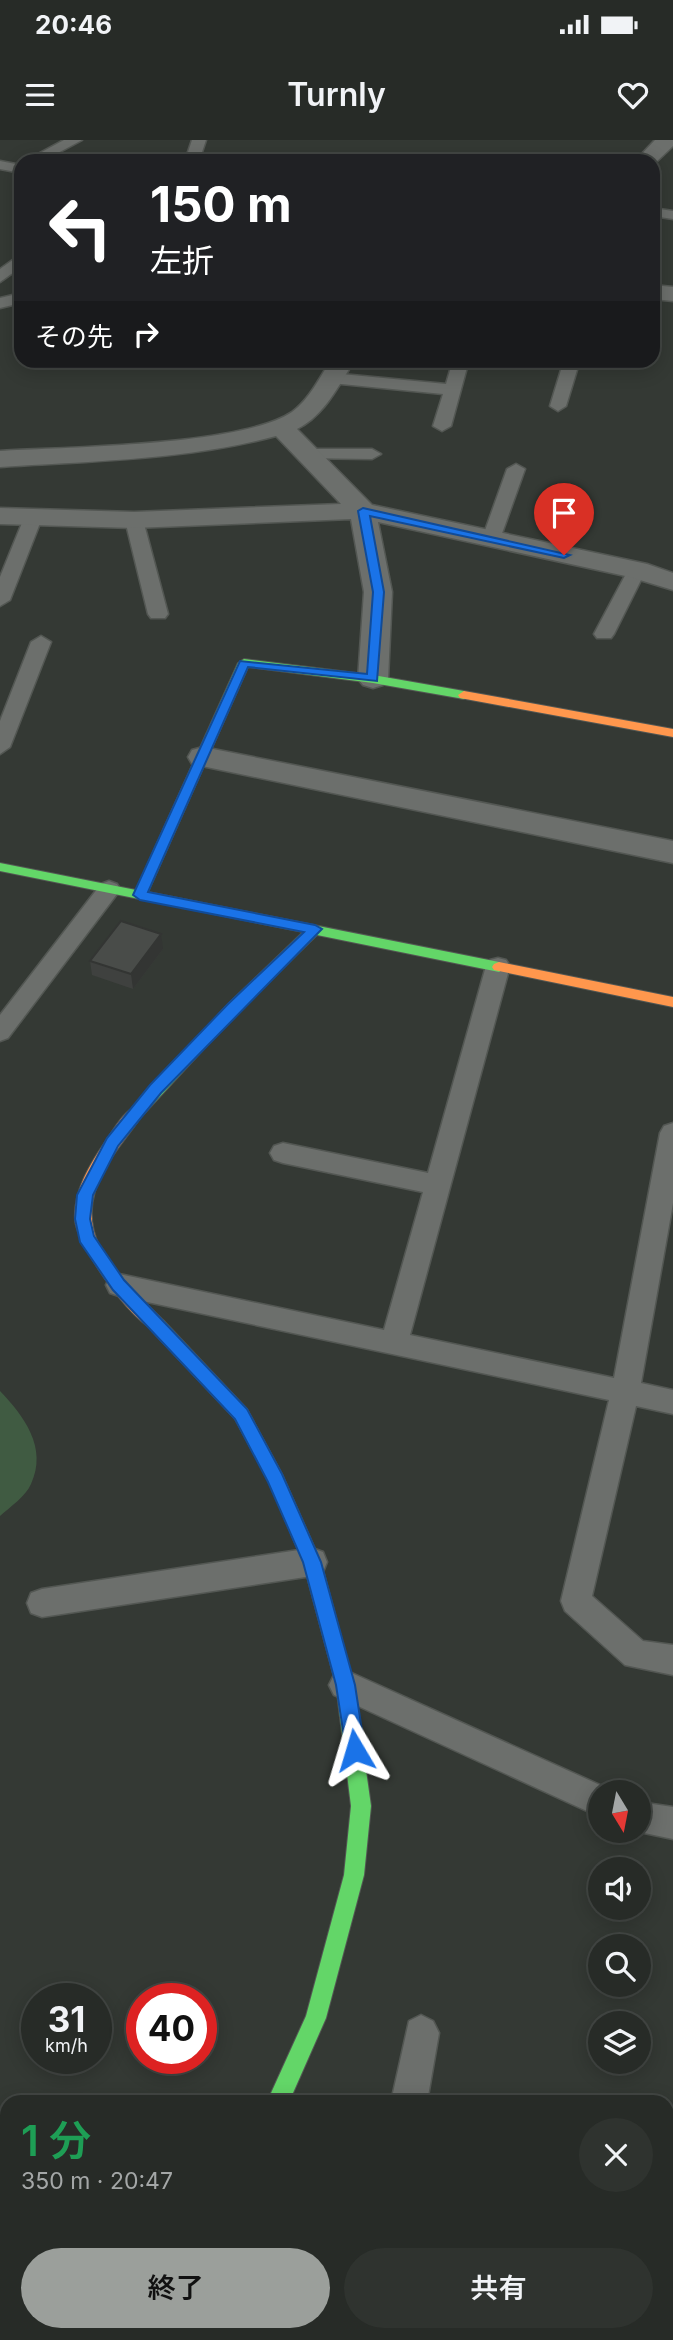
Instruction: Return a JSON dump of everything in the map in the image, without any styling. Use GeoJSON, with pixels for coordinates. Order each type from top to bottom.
{"type":"FeatureCollection","features":[{"type":"Feature","properties":{"kind":"street"},"geometry":{"type":"LineString","coordinates":[[0,459],[194,444],[282,428],[302,416],[337,369]]}},
{"type":"Feature","properties":{"kind":"street"},"geometry":{"type":"LineString","coordinates":[[282,428],[363,511],[379,592],[373,679]]}},
{"type":"Feature","properties":{"kind":"street"},"geometry":{"type":"LineString","coordinates":[[0,516],[134,520],[363,511],[637,570],[673,582]]}},
{"type":"Feature","properties":{"kind":"street"},"geometry":{"type":"LineString","coordinates":[[140,895],[244,663],[373,679],[673,733]]}},
{"type":"Feature","properties":{"kind":"street"},"geometry":{"type":"LineString","coordinates":[[203,757],[673,852]]}},
{"type":"Feature","properties":{"kind":"street"},"geometry":{"type":"LineString","coordinates":[[0,867],[673,1002]]}},
{"type":"Feature","properties":{"kind":"street"},"geometry":{"type":"LineString","coordinates":[[281,2095],[316,2018],[354,1875],[361,1805],[345,1685],[312,1562],[276,1479],[241,1414],[119,1285],[86,1238],[82,1219],[85,1195],[113,1142],[155,1089],[224,1017],[315,929]]}},
{"type":"Feature","properties":{"kind":"lane"},"geometry":{"type":"LineString","coordinates":[[46,154],[75,140]]}},
{"type":"Feature","properties":{"kind":"lane"},"geometry":{"type":"LineString","coordinates":[[0,277],[14,265]]}},
{"type":"Feature","properties":{"kind":"lane"},"geometry":{"type":"LineString","coordinates":[[442,426],[459,368]]}},
{"type":"Feature","properties":{"kind":"lane"},"geometry":{"type":"LineString","coordinates":[[558,406],[570,368]]}},
{"type":"Feature","properties":{"kind":"lane"},"geometry":{"type":"LineString","coordinates":[[337,369],[453,390]]}},
{"type":"Feature","properties":{"kind":"lane"},"geometry":{"type":"LineString","coordinates":[[306,454],[372,454]]}},
{"type":"Feature","properties":{"kind":"lane"},"geometry":{"type":"LineString","coordinates":[[491,539],[516,469]]}},
{"type":"Feature","properties":{"kind":"lane"},"geometry":{"type":"LineString","coordinates":[[0,600],[33,518]]}},
{"type":"Feature","properties":{"kind":"lane"},"geometry":{"type":"LineString","coordinates":[[134,520],[158,614]]}},
{"type":"Feature","properties":{"kind":"lane"},"geometry":{"type":"LineString","coordinates":[[604,634],[637,570]]}},
{"type":"Feature","properties":{"kind":"lane"},"geometry":{"type":"LineString","coordinates":[[0,747],[8,707],[41,642]]}},
{"type":"Feature","properties":{"kind":"lane"},"geometry":{"type":"LineString","coordinates":[[0,1032],[109,889]]}},
{"type":"Feature","properties":{"kind":"lane"},"geometry":{"type":"LineString","coordinates":[[394,1343],[498,966]]}},
{"type":"Feature","properties":{"kind":"lane"},"geometry":{"type":"LineString","coordinates":[[673,1133],[625,1392],[576,1601],[636,1655],[673,1660]]}},
{"type":"Feature","properties":{"kind":"lane"},"geometry":{"type":"LineString","coordinates":[[283,1153],[438,1185]]}},
{"type":"Feature","properties":{"kind":"lane"},"geometry":{"type":"LineString","coordinates":[[119,1285],[673,1402]]}},
{"type":"Feature","properties":{"kind":"lane"},"geometry":{"type":"LineString","coordinates":[[42,1603],[312,1562]]}},
{"type":"Feature","properties":{"kind":"lane"},"geometry":{"type":"LineString","coordinates":[[345,1685],[588,1796]]}},
{"type":"Feature","properties":{"kind":"lane"},"geometry":{"type":"LineString","coordinates":[[651,1820],[673,1823]]}},
{"type":"Feature","properties":{"kind":"lane"},"geometry":{"type":"LineString","coordinates":[[410,2095],[421,2033]]}},
{"type":"Feature","properties":{"kind":"green space"},"geometry":{"type":"Polygon","coordinates":[[[0,1391],[25,1422],[35,1445],[37,1458],[36,1471],[29,1488],[0,1516],[0,1391]]]}},
{"type":"Feature","properties":{"kind":"building"},"geometry":{"type":"Polygon","coordinates":[[[121,921],[161,934],[131,974],[90,961],[121,921]]]}},
{"type":"Feature","properties":{"kind":"traffic: fast"},"geometry":{"type":"LineString","coordinates":[[140,895],[244,663],[373,679],[464,695]]}},
{"type":"Feature","properties":{"kind":"traffic: fast"},"geometry":{"type":"LineString","coordinates":[[0,867],[499,967]]}},
{"type":"Feature","properties":{"kind":"traffic: fast"},"geometry":{"type":"LineString","coordinates":[[137,1112],[233,1008],[315,929]]}},
{"type":"Feature","properties":{"kind":"traffic: fast"},"geometry":{"type":"LineString","coordinates":[[158,1326],[241,1414],[276,1479],[312,1562],[345,1685],[361,1806],[354,1875],[316,2018],[281,2095]]}},
{"type":"Feature","properties":{"kind":"traffic: slow"},"geometry":{"type":"LineString","coordinates":[[464,695],[673,733]]}},
{"type":"Feature","properties":{"kind":"traffic: slow"},"geometry":{"type":"LineString","coordinates":[[499,967],[673,1002]]}},
{"type":"Feature","properties":{"kind":"traffic: slow"},"geometry":{"type":"LineString","coordinates":[[137,1112],[105,1153],[96,1170],[83,1204],[82,1221],[86,1237],[99,1260],[158,1326]]}},
{"type":"Feature","properties":{"kind":"route"},"geometry":{"type":"LineString","coordinates":[[355,1750],[345,1685],[312,1562],[276,1479],[241,1414],[119,1285],[86,1238],[82,1219],[85,1195],[113,1142],[155,1089],[233,1008],[315,929],[140,895],[244,663],[373,679],[379,592],[363,511],[564,555]]}}]}
